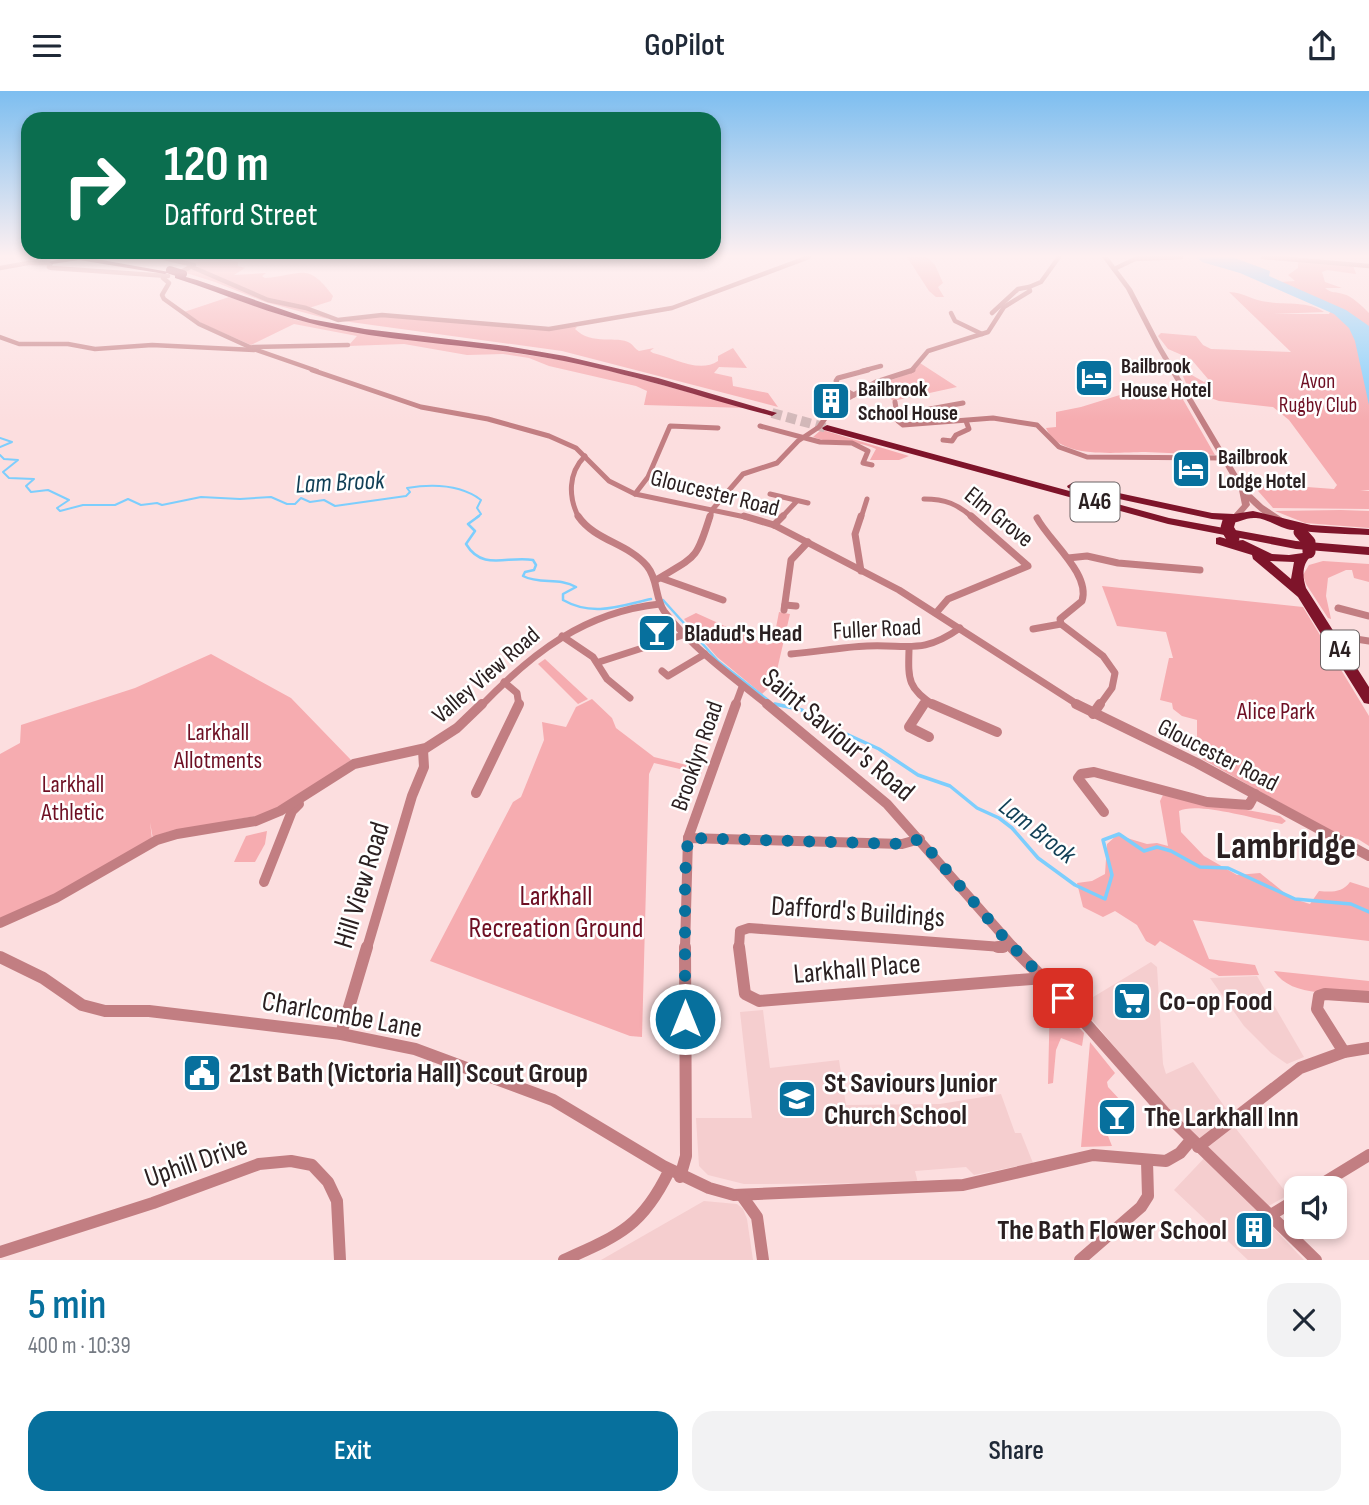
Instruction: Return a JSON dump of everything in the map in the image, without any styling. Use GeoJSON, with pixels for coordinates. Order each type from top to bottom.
{"type":"FeatureCollection","features":[{"type":"Feature","properties":{"kind":"highway"},"geometry":{"type":"LineString","coordinates":[[274,312],[312,322],[376,333],[557,356],[774,411]]}},
{"type":"Feature","properties":{"kind":"highway","name":"A46"},"geometry":{"type":"LineString","coordinates":[[1369,544],[1260,534],[1169,517],[829,426],[1209,530],[1296,545],[1369,551]]}},
{"type":"Feature","properties":{"kind":"highway"},"geometry":{"type":"LineString","coordinates":[[850,430],[1128,499],[1233,518]]}},
{"type":"Feature","properties":{"kind":"highway"},"geometry":{"type":"LineString","coordinates":[[939,458],[1111,514],[1248,549]]}},
{"type":"Feature","properties":{"kind":"highway","name":"A4"},"geometry":{"type":"LineString","coordinates":[[1306,599],[1295,575],[1296,567],[1306,554],[1309,542],[1300,532],[1283,522],[1261,515],[1233,518],[1227,528],[1233,538],[1306,599],[1335,636],[1369,699]]}},
{"type":"Feature","properties":{"kind":"highway"},"geometry":{"type":"LineString","coordinates":[[1283,522],[1311,528],[1369,532]]}},
{"type":"Feature","properties":{"kind":"highway","name":"A4"},"geometry":{"type":"LineString","coordinates":[[1248,549],[1274,558],[1306,554]]}},
{"type":"Feature","properties":{"kind":"highway"},"geometry":{"type":"LineString","coordinates":[[1306,554],[1369,561]]}},
{"type":"Feature","properties":{"kind":"street","name":"Gloucester Road"},"geometry":{"type":"LineString","coordinates":[[182,312],[199,324],[253,348],[407,403],[488,419],[549,436],[576,448],[609,481],[635,494],[655,501],[774,524],[899,590],[1051,690],[1093,714],[1255,794],[1369,856]]}},
{"type":"Feature","properties":{"kind":"street"},"geometry":{"type":"LineString","coordinates":[[317,312],[338,320],[382,315],[549,329],[651,312]]}},
{"type":"Feature","properties":{"kind":"street"},"geometry":{"type":"LineString","coordinates":[[659,579],[699,551],[712,510],[743,474],[777,463],[804,437],[819,427],[833,407],[854,394],[876,382],[912,371],[928,351],[990,330],[1002,312]]}},
{"type":"Feature","properties":{"kind":"street"},"geometry":{"type":"LineString","coordinates":[[1142,312],[1159,347],[1243,490],[1260,507],[1283,522]]}},
{"type":"Feature","properties":{"kind":"street"},"geometry":{"type":"LineString","coordinates":[[951,313],[955,321],[982,334]]}},
{"type":"Feature","properties":{"kind":"street"},"geometry":{"type":"LineString","coordinates":[[0,337],[19,344],[68,344],[95,349],[163,345],[236,351],[348,345]]}},
{"type":"Feature","properties":{"kind":"street"},"geometry":{"type":"LineString","coordinates":[[854,394],[839,387],[836,381],[838,378],[881,366]]}},
{"type":"Feature","properties":{"kind":"street"},"geometry":{"type":"LineString","coordinates":[[897,415],[963,403],[957,399]]}},
{"type":"Feature","properties":{"kind":"street"},"geometry":{"type":"LineString","coordinates":[[895,402],[899,423],[907,426],[993,418],[1037,425],[1042,433],[1058,446],[1098,459],[1148,456],[1224,458]]}},
{"type":"Feature","properties":{"kind":"street"},"geometry":{"type":"LineString","coordinates":[[952,441],[956,435],[969,429],[966,421]]}},
{"type":"Feature","properties":{"kind":"street"},"geometry":{"type":"LineString","coordinates":[[635,494],[648,477],[670,426],[718,428]]}},
{"type":"Feature","properties":{"kind":"street"},"geometry":{"type":"LineString","coordinates":[[760,426],[774,427],[821,442],[861,445],[868,451],[863,463],[872,465]]}},
{"type":"Feature","properties":{"kind":"street"},"geometry":{"type":"LineString","coordinates":[[943,440],[960,446]]}},
{"type":"Feature","properties":{"kind":"street"},"geometry":{"type":"LineString","coordinates":[[585,456],[580,459],[574,474],[571,497],[581,520],[595,535],[631,552],[659,579],[678,582],[705,597],[723,600]]}},
{"type":"Feature","properties":{"kind":"street"},"geometry":{"type":"LineString","coordinates":[[1233,518],[1246,505],[1243,490]]}},
{"type":"Feature","properties":{"kind":"street"},"geometry":{"type":"LineString","coordinates":[[770,495],[808,503]]}},
{"type":"Feature","properties":{"kind":"street"},"geometry":{"type":"LineString","coordinates":[[861,571],[855,534],[867,499]]}},
{"type":"Feature","properties":{"kind":"street","name":"Elm Grove"},"geometry":{"type":"LineString","coordinates":[[923,499],[950,501],[965,509],[1028,566],[948,599],[936,613]]}},
{"type":"Feature","properties":{"kind":"street"},"geometry":{"type":"LineString","coordinates":[[774,524],[796,502]]}},
{"type":"Feature","properties":{"kind":"street"},"geometry":{"type":"LineString","coordinates":[[1038,518],[1042,530],[1068,558],[1085,594],[1083,601],[1060,619],[1061,624]]}},
{"type":"Feature","properties":{"kind":"street"},"geometry":{"type":"LineString","coordinates":[[796,606],[784,608],[791,560],[808,542]]}},
{"type":"Feature","properties":{"kind":"street"},"geometry":{"type":"LineString","coordinates":[[1068,558],[1087,556],[1118,563],[1200,570]]}},
{"type":"Feature","properties":{"kind":"street"},"geometry":{"type":"LineString","coordinates":[[659,579],[660,604]]}},
{"type":"Feature","properties":{"kind":"street","name":"Saint Saviour's Road"},"geometry":{"type":"LineString","coordinates":[[660,604],[705,654],[742,687],[845,767],[887,804],[1114,1059],[1195,1144],[1316,1260]]}},
{"type":"Feature","properties":{"kind":"street","name":"Valley View Road"},"geometry":{"type":"LineString","coordinates":[[303,799],[338,772],[355,764],[423,750],[448,735],[514,671],[562,636],[599,617],[635,606],[660,604]]}},
{"type":"Feature","properties":{"kind":"street"},"geometry":{"type":"LineString","coordinates":[[1338,608],[1369,616]]}},
{"type":"Feature","properties":{"kind":"street"},"geometry":{"type":"LineString","coordinates":[[1033,629],[1061,624],[1103,656],[1115,673],[1112,688],[1093,714]]}},
{"type":"Feature","properties":{"kind":"street","name":"Fuller Road"},"geometry":{"type":"LineString","coordinates":[[790,654],[870,646],[909,650],[943,642],[960,628]]}},
{"type":"Feature","properties":{"kind":"street"},"geometry":{"type":"LineString","coordinates":[[599,662],[686,634]]}},
{"type":"Feature","properties":{"kind":"street"},"geometry":{"type":"LineString","coordinates":[[562,636],[599,662],[607,679],[630,698]]}},
{"type":"Feature","properties":{"kind":"street"},"geometry":{"type":"LineString","coordinates":[[1335,636],[1369,641]]}},
{"type":"Feature","properties":{"kind":"street"},"geometry":{"type":"LineString","coordinates":[[909,650],[911,684],[926,701],[997,732]]}},
{"type":"Feature","properties":{"kind":"street"},"geometry":{"type":"LineString","coordinates":[[662,671],[668,676],[705,654]]}},
{"type":"Feature","properties":{"kind":"street"},"geometry":{"type":"LineString","coordinates":[[476,793],[520,702],[517,693],[504,682]]}},
{"type":"Feature","properties":{"kind":"street","name":"Brooklyn Road"},"geometry":{"type":"LineString","coordinates":[[564,1260],[633,1225],[648,1212],[686,1156],[685,875],[688,838],[742,687]]}},
{"type":"Feature","properties":{"kind":"street"},"geometry":{"type":"LineString","coordinates":[[926,701],[909,727],[929,737]]}},
{"type":"Feature","properties":{"kind":"street","name":"Hill View Road"},"geometry":{"type":"LineString","coordinates":[[341,1034],[412,796],[424,767],[423,750]]}},
{"type":"Feature","properties":{"kind":"street"},"geometry":{"type":"LineString","coordinates":[[1104,812],[1081,785],[1078,778],[1081,774],[1094,772],[1208,802],[1249,805],[1255,794]]}},
{"type":"Feature","properties":{"kind":"street"},"geometry":{"type":"LineString","coordinates":[[264,882],[292,811],[303,799]]}},
{"type":"Feature","properties":{"kind":"street"},"geometry":{"type":"LineString","coordinates":[[0,923],[53,900],[148,844],[166,837],[264,818],[303,799]]}},
{"type":"Feature","properties":{"kind":"street"},"geometry":{"type":"LineString","coordinates":[[688,838],[902,844],[920,839]]}},
{"type":"Feature","properties":{"kind":"street","name":"Dafford's Buildings"},"geometry":{"type":"LineString","coordinates":[[744,929],[1002,947],[1006,946],[1007,941]]}},
{"type":"Feature","properties":{"kind":"street","name":"Larkhall Place"},"geometry":{"type":"LineString","coordinates":[[744,929],[738,936],[742,987],[745,994],[759,1001],[1044,978]]}},
{"type":"Feature","properties":{"kind":"street","name":"Charlcombe Lane"},"geometry":{"type":"LineString","coordinates":[[0,957],[43,978],[82,1005],[105,1011],[149,1011],[341,1034],[415,1049],[553,1100],[674,1174],[705,1188],[741,1195],[964,1185],[1093,1155],[1105,1154],[1147,1161]]}},
{"type":"Feature","properties":{"kind":"street"},"geometry":{"type":"LineString","coordinates":[[1344,1052],[1317,1009],[1318,996],[1325,994],[1369,997]]}},
{"type":"Feature","properties":{"kind":"street"},"geometry":{"type":"LineString","coordinates":[[1080,1260],[1141,1207],[1148,1196],[1147,1161],[1166,1161],[1174,1157],[1300,1068],[1344,1052],[1369,1048]]}},
{"type":"Feature","properties":{"kind":"street"},"geometry":{"type":"LineString","coordinates":[[1335,1176],[1369,1155]]}},
{"type":"Feature","properties":{"kind":"street","name":"Uphill Drive"},"geometry":{"type":"LineString","coordinates":[[0,1252],[153,1203],[259,1164],[291,1161],[312,1165],[328,1182],[337,1201],[340,1260]]}},
{"type":"Feature","properties":{"kind":"street"},"geometry":{"type":"LineString","coordinates":[[741,1195],[754,1207],[758,1216],[763,1260]]}},
{"type":"Feature","properties":{"kind":"street"},"geometry":{"type":"LineString","coordinates":[[1270,1215],[1284,1207]]}},
{"type":"Feature","properties":{"kind":"shaded area"},"geometry":{"type":"Polygon","coordinates":[[[1151,962],[1157,967],[1163,1064],[1166,1074],[1193,1062],[1227,1110],[1237,1130],[1284,1190],[1284,1197],[1258,1212],[1304,1260],[1248,1260],[1174,1190],[1210,1152],[1147,1086],[1080,1005],[1151,962]]]}},
{"type":"Feature","properties":{"kind":"shaded area"},"geometry":{"type":"Polygon","coordinates":[[[1257,976],[1304,1057],[1287,1064],[1271,1053],[1244,1026],[1210,978],[1257,976]]]}},
{"type":"Feature","properties":{"kind":"shaded area","name":"St Saviours Junior Church School"},"geometry":{"type":"Polygon","coordinates":[[[763,1010],[770,1068],[839,1060],[846,1105],[940,1104],[1001,1094],[1015,1133],[1021,1133],[1033,1163],[974,1175],[966,1167],[915,1171],[918,1183],[744,1184],[708,1175],[699,1166],[696,1118],[752,1118],[740,1012],[763,1010]]]}},
{"type":"Feature","properties":{"kind":"shaded area"},"geometry":{"type":"Polygon","coordinates":[[[704,1201],[737,1204],[743,1209],[753,1260],[601,1260],[704,1201]]]}},
{"type":"Feature","properties":{"kind":"green space"},"geometry":{"type":"Polygon","coordinates":[[[184,312],[271,312],[296,320],[581,363],[747,408],[644,405],[647,391],[636,386],[549,366],[529,358],[503,354],[467,355],[404,344],[348,346],[357,336],[294,324],[251,345],[203,324],[184,312]]]}},
{"type":"Feature","properties":{"kind":"green space"},"geometry":{"type":"Polygon","coordinates":[[[300,312],[315,312],[328,319],[300,312]]]}},
{"type":"Feature","properties":{"kind":"green space","name":"Avon Rugby Club"},"geometry":{"type":"Polygon","coordinates":[[[1249,312],[1323,312],[1273,314],[1329,314],[1333,312],[1354,330],[1369,391],[1369,490],[1360,491],[1369,491],[1369,509],[1273,508],[1251,483],[1334,489],[1337,485],[1289,420],[1273,407],[1219,401],[1189,390],[1182,374],[1190,374],[1204,382],[1208,379],[1191,359],[1168,349],[1158,336],[1161,333],[1196,336],[1203,345],[1211,349],[1291,352],[1249,312]]]}},
{"type":"Feature","properties":{"kind":"green space"},"geometry":{"type":"Polygon","coordinates":[[[1338,312],[1368,312],[1369,328],[1338,312]]]}},
{"type":"Feature","properties":{"kind":"green space"},"geometry":{"type":"Polygon","coordinates":[[[385,316],[540,329],[574,326],[589,337],[625,341],[639,351],[654,348],[650,351],[653,353],[702,366],[718,361],[718,356],[733,348],[747,368],[719,367],[714,373],[732,377],[733,386],[768,393],[778,407],[562,351],[343,321],[385,316]]]}},
{"type":"Feature","properties":{"kind":"green space"},"geometry":{"type":"Polygon","coordinates":[[[920,363],[957,387],[893,401],[886,394],[865,397],[860,393],[909,372],[920,363]]]}},
{"type":"Feature","properties":{"kind":"green space"},"geometry":{"type":"Polygon","coordinates":[[[1123,394],[1181,396],[1215,455],[1076,450],[1053,438],[1046,428],[1056,427],[1056,412],[1123,394]]]}},
{"type":"Feature","properties":{"kind":"green space"},"geometry":{"type":"Polygon","coordinates":[[[821,430],[909,456],[899,460],[870,460],[876,449],[813,437],[821,430]]]}},
{"type":"Feature","properties":{"kind":"green space"},"geometry":{"type":"Polygon","coordinates":[[[1275,511],[1369,511],[1369,528],[1305,523],[1275,511]]]}},
{"type":"Feature","properties":{"kind":"green space"},"geometry":{"type":"Polygon","coordinates":[[[1323,561],[1369,564],[1369,582],[1354,578],[1352,570],[1328,578],[1326,596],[1331,619],[1306,584],[1303,575],[1309,565],[1323,561]]]}},
{"type":"Feature","properties":{"kind":"green space","name":"Alice Park"},"geometry":{"type":"Polygon","coordinates":[[[1102,586],[1303,607],[1369,716],[1369,846],[1358,839],[1336,834],[1202,759],[1210,749],[1197,737],[1197,720],[1182,716],[1173,709],[1172,703],[1160,700],[1169,658],[1173,658],[1166,632],[1117,626],[1102,586]]]}},
{"type":"Feature","properties":{"kind":"green space"},"geometry":{"type":"Polygon","coordinates":[[[779,612],[790,614],[774,683],[762,694],[717,657],[684,619],[696,613],[767,645],[773,643],[779,612]]]}},
{"type":"Feature","properties":{"kind":"green space"},"geometry":{"type":"Polygon","coordinates":[[[211,654],[291,698],[351,760],[296,798],[262,815],[167,832],[153,839],[150,822],[152,839],[65,891],[0,919],[0,754],[20,743],[21,725],[135,688],[211,654]]]}},
{"type":"Feature","properties":{"kind":"green space"},"geometry":{"type":"Polygon","coordinates":[[[545,659],[588,699],[578,704],[538,664],[545,659]]]}},
{"type":"Feature","properties":{"kind":"green space","name":"Larkhall Recreation Ground"},"geometry":{"type":"Polygon","coordinates":[[[592,699],[612,718],[616,728],[654,757],[703,769],[701,774],[654,763],[649,774],[642,1037],[630,1036],[430,961],[513,802],[521,797],[544,740],[542,722],[566,727],[576,707],[592,699]]]}},
{"type":"Feature","properties":{"kind":"green space"},"geometry":{"type":"Polygon","coordinates":[[[1163,795],[1280,816],[1286,821],[1282,824],[1199,808],[1179,811],[1181,832],[1204,856],[1237,875],[1260,873],[1291,898],[1310,904],[1319,891],[1340,890],[1350,882],[1369,888],[1369,941],[1193,920],[1209,959],[1255,965],[1259,975],[1219,976],[1160,941],[1155,946],[1146,941],[1137,925],[1115,911],[1103,917],[1083,907],[1077,883],[1092,881],[1105,874],[1107,844],[1117,835],[1147,844],[1168,846],[1160,801],[1163,795]]]}},
{"type":"Feature","properties":{"kind":"green space"},"geometry":{"type":"Polygon","coordinates":[[[267,831],[265,844],[255,862],[234,862],[246,836],[267,831]]]}},
{"type":"Feature","properties":{"kind":"green space"},"geometry":{"type":"Polygon","coordinates":[[[1274,971],[1369,981],[1369,994],[1304,990],[1282,980],[1274,971]]]}},
{"type":"Feature","properties":{"kind":"green space"},"geometry":{"type":"Polygon","coordinates":[[[1050,996],[1084,1033],[1082,1046],[1061,1038],[1056,1050],[1053,1083],[1048,1084],[1050,996]]]}},
{"type":"Feature","properties":{"kind":"green space"},"geometry":{"type":"Polygon","coordinates":[[[1090,1042],[1115,1073],[1107,1082],[1108,1087],[1135,1116],[1136,1129],[1110,1128],[1112,1134],[1108,1136],[1112,1146],[1081,1147],[1090,1042]]]}},
{"type":"Feature","properties":{"kind":"water"},"geometry":{"type":"Polygon","coordinates":[[[1328,312],[1348,312],[1369,326],[1369,405],[1355,341],[1349,328],[1328,312]]]}},
{"type":"Feature","properties":{"kind":"waterway","name":"Lam Brook"},"geometry":{"type":"LineString","coordinates":[[0,438],[12,442],[0,447]]}},
{"type":"Feature","properties":{"kind":"waterway","name":"Lam Brook"},"geometry":{"type":"LineString","coordinates":[[0,455],[4,459],[18,460],[3,472],[9,478],[34,479],[26,486],[31,492],[48,490],[69,500],[57,508],[60,511],[83,505],[115,505],[128,499],[141,505],[162,505],[201,497],[271,497],[287,504],[295,504],[301,498],[310,502],[324,500],[335,506],[406,496],[410,492],[407,488],[436,486],[465,491],[481,500],[477,508],[481,514],[476,518]]}},
{"type":"Feature","properties":{"kind":"waterway","name":"Lam Brook"},"geometry":{"type":"LineString","coordinates":[[479,516],[468,524],[475,531],[466,544],[473,553],[480,558],[496,561],[533,560],[536,565],[534,570],[525,572],[523,576],[563,582],[576,587],[563,594],[563,600],[585,608],[607,609],[651,599]]}},
{"type":"Feature","properties":{"kind":"waterway","name":"Lam Brook"},"geometry":{"type":"LineString","coordinates":[[663,600],[718,661],[768,700]]}},
{"type":"Feature","properties":{"kind":"waterway","name":"Lam Brook"},"geometry":{"type":"LineString","coordinates":[[774,704],[783,706]]}},
{"type":"Feature","properties":{"kind":"waterway","name":"Lam Brook"},"geometry":{"type":"LineString","coordinates":[[775,704],[802,710],[820,722],[879,749],[918,775],[950,786],[977,808],[999,818],[1012,828],[1038,858],[1075,885],[1105,899],[1112,875],[1103,840],[1119,834],[1144,851],[1157,847],[1171,851],[1200,867],[1228,868],[1295,899],[1351,904],[1369,912]]}},
{"type":"Feature","properties":{"kind":"tunnel"},"geometry":{"type":"LineString","coordinates":[[772,413],[827,428]]}},
{"type":"Feature","properties":{"kind":"place","name":"Bailbrook House Hotel"},"geometry":{"type":"Point","coordinates":[1094,378]}},
{"type":"Feature","properties":{"kind":"place","name":"Bailbrook School House"},"geometry":{"type":"Point","coordinates":[831,401]}},
{"type":"Feature","properties":{"kind":"place","name":"Bailbrook Lodge Hotel"},"geometry":{"type":"Point","coordinates":[1191,469]}},
{"type":"Feature","properties":{"kind":"place","name":"Bladud's Head"},"geometry":{"type":"Point","coordinates":[657,633]}},
{"type":"Feature","properties":{"kind":"place","name":"Co-op Food"},"geometry":{"type":"Point","coordinates":[1132,1001]}},
{"type":"Feature","properties":{"kind":"place","name":"21st Bath (Victoria Hall) Scout Group"},"geometry":{"type":"Point","coordinates":[202,1073]}},
{"type":"Feature","properties":{"kind":"place","name":"St Saviours Junior Church School"},"geometry":{"type":"Point","coordinates":[797,1099]}},
{"type":"Feature","properties":{"kind":"place","name":"The Larkhall Inn"},"geometry":{"type":"Point","coordinates":[1117,1117]}},
{"type":"Feature","properties":{"kind":"place","name":"The Bath Flower School"},"geometry":{"type":"Point","coordinates":[1254,1230]}},
{"type":"Feature","properties":{"kind":"district","name":"Lambridge"},"geometry":{"type":"Point","coordinates":[1286,846]}},
{"type":"Feature","properties":{"kind":"route"},"geometry":{"type":"LineString","coordinates":[[685,1019],[685,875],[688,838],[902,844],[920,839],[1007,941],[1063,998]]}},
{"type":"Feature","properties":{"kind":"park label","name":"Larkhall Allotments"},"geometry":{"type":"Point","coordinates":[218,746]}},
{"type":"Feature","properties":{"kind":"park label","name":"Larkhall Athletic"},"geometry":{"type":"Point","coordinates":[73,798]}}]}
